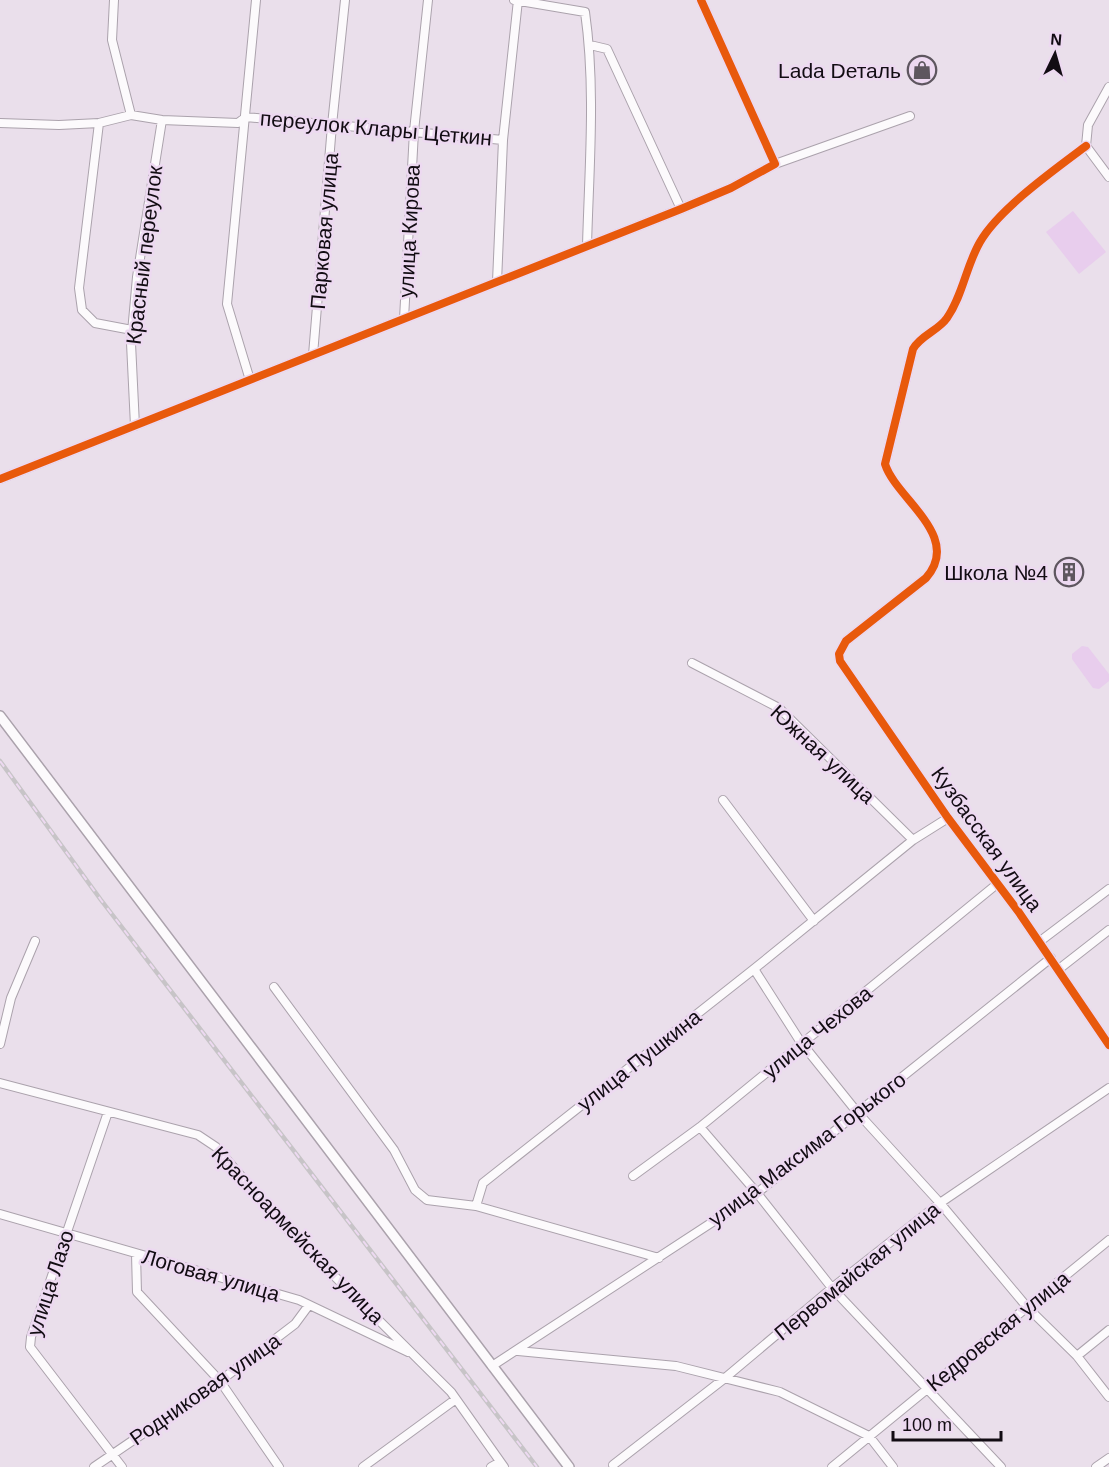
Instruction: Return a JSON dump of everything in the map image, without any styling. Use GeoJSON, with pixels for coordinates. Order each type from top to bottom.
{"type":"FeatureCollection","features":[{"type":"Feature","properties":{"kind":"street"},"geometry":{"type":"LineString","coordinates":[[114,0],[112,40],[131,115]]}},
{"type":"Feature","properties":{"kind":"street"},"geometry":{"type":"LineString","coordinates":[[250,380],[227,304],[256,0]]}},
{"type":"Feature","properties":{"kind":"street","name":"Парковая улица"},"geometry":{"type":"LineString","coordinates":[[313,355],[345,0]]}},
{"type":"Feature","properties":{"kind":"street","name":"улица Кирова"},"geometry":{"type":"LineString","coordinates":[[404,319],[414,131],[428,0]]}},
{"type":"Feature","properties":{"kind":"street"},"geometry":{"type":"LineString","coordinates":[[498,282],[503,140],[517,0],[585,12],[590,45],[587,246]]}},
{"type":"Feature","properties":{"kind":"street"},"geometry":{"type":"LineString","coordinates":[[700,0],[775,164]]}},
{"type":"Feature","properties":{"kind":"street"},"geometry":{"type":"LineString","coordinates":[[590,45],[607,49],[681,209]]}},
{"type":"Feature","properties":{"kind":"street"},"geometry":{"type":"LineString","coordinates":[[1109,87],[1088,125],[1086,146],[1109,177]]}},
{"type":"Feature","properties":{"kind":"street","name":"переулок Клары Цеткин"},"geometry":{"type":"LineString","coordinates":[[0,123],[59,125],[99,123],[131,115],[162,120],[238,123],[246,117],[503,140]]}},
{"type":"Feature","properties":{"kind":"street"},"geometry":{"type":"LineString","coordinates":[[0,480],[681,209],[730,188],[775,164],[910,116]]}},
{"type":"Feature","properties":{"kind":"street","name":"Красный переулок"},"geometry":{"type":"LineString","coordinates":[[135,426],[132,330],[137,277],[162,120]]}},
{"type":"Feature","properties":{"kind":"street"},"geometry":{"type":"LineString","coordinates":[[99,123],[79,288],[82,310],[96,323],[132,330]]}},
{"type":"Feature","properties":{"kind":"street","name":"Кузбасская улица"},"geometry":{"type":"LineString","coordinates":[[1086,146],[994,221],[978,245],[958,301],[946,320],[913,348],[885,464],[889,475],[927,523],[936,547],[937,559],[926,578],[846,641],[840,654],[842,667],[948,818],[1040,942],[1109,1045]]}},
{"type":"Feature","properties":{"kind":"street","name":"Южная улица"},"geometry":{"type":"LineString","coordinates":[[692,663],[779,708],[913,840]]}},
{"type":"Feature","properties":{"kind":"street"},"geometry":{"type":"LineString","coordinates":[[0,716],[569,1467]]}},
{"type":"Feature","properties":{"kind":"street"},"geometry":{"type":"LineString","coordinates":[[723,800],[814,921]]}},
{"type":"Feature","properties":{"kind":"street","name":"улица Пушкина"},"geometry":{"type":"LineString","coordinates":[[476,1206],[483,1183],[913,840],[948,818]]}},
{"type":"Feature","properties":{"kind":"street","name":"улица Чехова"},"geometry":{"type":"LineString","coordinates":[[633,1176],[700,1127],[997,884]]}},
{"type":"Feature","properties":{"kind":"street"},"geometry":{"type":"LineString","coordinates":[[1040,942],[1109,889]]}},
{"type":"Feature","properties":{"kind":"street"},"geometry":{"type":"LineString","coordinates":[[1059,969],[1109,930]]}},
{"type":"Feature","properties":{"kind":"street"},"geometry":{"type":"LineString","coordinates":[[0,1044],[11,998],[35,941]]}},
{"type":"Feature","properties":{"kind":"street","name":"улица Максима Горького"},"geometry":{"type":"LineString","coordinates":[[492,1366],[757,1193],[1051,958]]}},
{"type":"Feature","properties":{"kind":"street"},"geometry":{"type":"LineString","coordinates":[[754,969],[802,1044],[857,1112],[940,1203],[1027,1307],[1077,1356],[1109,1397]]}},
{"type":"Feature","properties":{"kind":"street"},"geometry":{"type":"LineString","coordinates":[[274,987],[394,1150],[415,1190],[428,1200],[476,1206],[659,1258]]}},
{"type":"Feature","properties":{"kind":"street","name":"Красноармейская улица"},"geometry":{"type":"LineString","coordinates":[[0,1083],[198,1136],[216,1147],[284,1226],[415,1355],[456,1399],[502,1464]]}},
{"type":"Feature","properties":{"kind":"street","name":"Первомайская улица"},"geometry":{"type":"LineString","coordinates":[[613,1465],[725,1378],[832,1288],[940,1203],[1109,1088]]}},
{"type":"Feature","properties":{"kind":"street","name":"улица Лазо"},"geometry":{"type":"LineString","coordinates":[[108,1112],[65,1234],[31,1337],[30,1347],[122,1467]]}},
{"type":"Feature","properties":{"kind":"street"},"geometry":{"type":"LineString","coordinates":[[700,1127],[757,1193],[832,1288],[1001,1467]]}},
{"type":"Feature","properties":{"kind":"street","name":"Логовая улица"},"geometry":{"type":"LineString","coordinates":[[0,1214],[299,1300],[415,1355]]}},
{"type":"Feature","properties":{"kind":"street","name":"Кедровская улица"},"geometry":{"type":"LineString","coordinates":[[832,1467],[1109,1240]]}},
{"type":"Feature","properties":{"kind":"street"},"geometry":{"type":"LineString","coordinates":[[136,1254],[137,1292],[220,1381],[279,1467]]}},
{"type":"Feature","properties":{"kind":"street","name":"Родниковая улица"},"geometry":{"type":"LineString","coordinates":[[94,1467],[220,1381],[295,1324],[309,1305]]}},
{"type":"Feature","properties":{"kind":"street"},"geometry":{"type":"LineString","coordinates":[[1077,1356],[1109,1330]]}},
{"type":"Feature","properties":{"kind":"street"},"geometry":{"type":"LineString","coordinates":[[518,1351],[676,1366],[780,1392],[870,1436],[893,1467]]}},
{"type":"Feature","properties":{"kind":"street"},"geometry":{"type":"LineString","coordinates":[[363,1467],[456,1399]]}},
{"type":"Feature","properties":{"kind":"street"},"geometry":{"type":"LineString","coordinates":[[1096,1467],[1109,1458]]}},
{"type":"Feature","properties":{"kind":"street"},"geometry":{"type":"LineString","coordinates":[[491,1467],[502,1464]]}},
{"type":"Feature","properties":{"kind":"shaded area"},"geometry":{"type":"Polygon","coordinates":[[[1073,211],[1106,252],[1079,274],[1046,232],[1073,211]]]}},
{"type":"Feature","properties":{"kind":"shaded area"},"geometry":{"type":"Polygon","coordinates":[[[1082,646],[1088,647],[1109,674],[1109,681],[1099,689],[1093,688],[1072,659],[1072,654],[1082,646]]]}},
{"type":"Feature","properties":{"kind":"railway"},"geometry":{"type":"LineString","coordinates":[[0,761],[101,900],[537,1467]]}},
{"type":"Feature","properties":{"kind":"cycle path"},"geometry":{"type":"LineString","coordinates":[[0,479],[681,209],[731,188],[775,164],[701,0]]}},
{"type":"Feature","properties":{"kind":"cycle path"},"geometry":{"type":"LineString","coordinates":[[1086,146],[1013,203],[1000,216],[975,251],[957,300],[947,318],[920,340],[913,349],[885,464],[891,477],[924,518],[932,533],[937,547],[935,562],[926,578],[846,641],[839,654],[840,661],[948,818],[1018,911],[1109,1045]]}},
{"type":"Feature","properties":{"kind":"place","name":"Lada Dеталь"},"geometry":{"type":"Point","coordinates":[922,70]}},
{"type":"Feature","properties":{"kind":"place","name":"Школа №4"},"geometry":{"type":"Point","coordinates":[1069,572]}}]}
